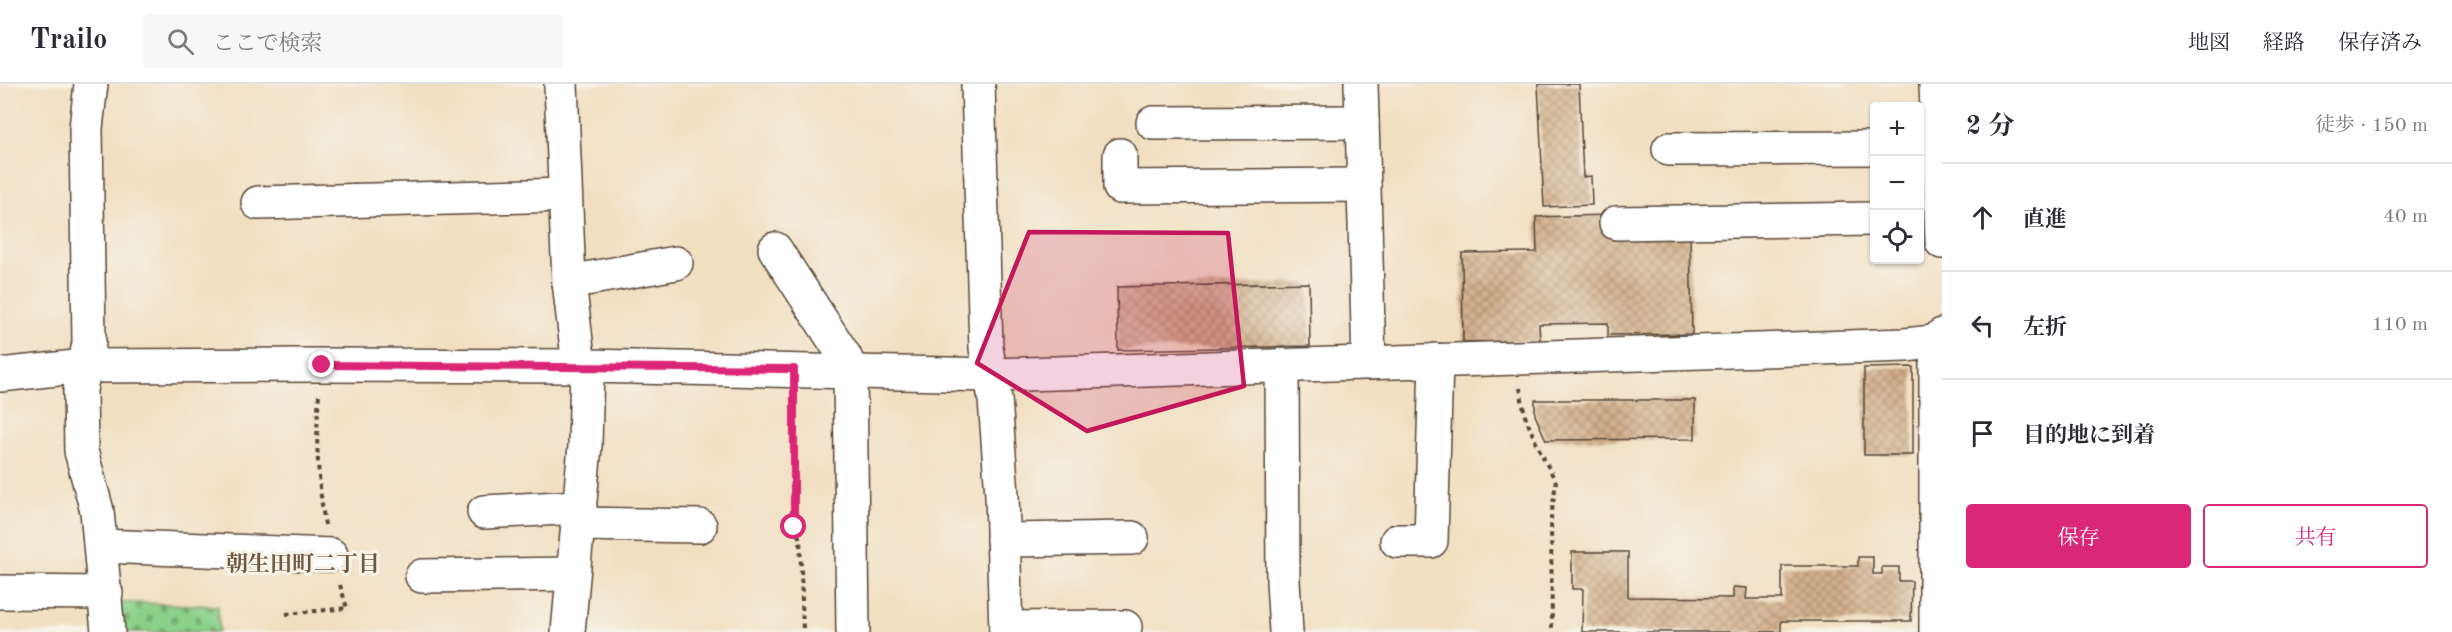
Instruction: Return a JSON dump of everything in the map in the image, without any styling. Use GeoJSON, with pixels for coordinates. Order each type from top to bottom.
{"type":"FeatureCollection","features":[{"type":"Feature","properties":{"kind":"street"},"geometry":{"type":"LineString","coordinates":[[91,84],[86,128],[89,343],[80,390],[81,451],[97,511],[108,632]]}},
{"type":"Feature","properties":{"kind":"street"},"geometry":{"type":"LineString","coordinates":[[561,84],[569,282],[583,366],[585,446],[568,632]]}},
{"type":"Feature","properties":{"kind":"street"},"geometry":{"type":"LineString","coordinates":[[978,84],[986,348],[996,399],[1006,630],[1125,627]]}},
{"type":"Feature","properties":{"kind":"street"},"geometry":{"type":"LineString","coordinates":[[1361,84],[1369,363]]}},
{"type":"Feature","properties":{"kind":"street"},"geometry":{"type":"LineString","coordinates":[[1934,226],[1929,148],[1936,84]]}},
{"type":"Feature","properties":{"kind":"street"},"geometry":{"type":"LineString","coordinates":[[1153,123],[1362,122]]}},
{"type":"Feature","properties":{"kind":"street"},"geometry":{"type":"LineString","coordinates":[[1669,149],[1870,148]]}},
{"type":"Feature","properties":{"kind":"street"},"geometry":{"type":"LineString","coordinates":[[1120,155],[1120,187],[1364,185]]}},
{"type":"Feature","properties":{"kind":"street"},"geometry":{"type":"LineString","coordinates":[[258,203],[565,195]]}},
{"type":"Feature","properties":{"kind":"street"},"geometry":{"type":"LineString","coordinates":[[1616,223],[1870,219]]}},
{"type":"Feature","properties":{"kind":"street"},"geometry":{"type":"LineString","coordinates":[[775,249],[845,357],[849,370],[854,632]]}},
{"type":"Feature","properties":{"kind":"street"},"geometry":{"type":"LineString","coordinates":[[569,282],[676,263]]}},
{"type":"Feature","properties":{"kind":"street"},"geometry":{"type":"LineString","coordinates":[[0,375],[85,366],[322,365],[794,369],[991,375],[1871,346],[1942,339],[1936,365],[1936,632]]}},
{"type":"Feature","properties":{"kind":"street"},"geometry":{"type":"LineString","coordinates":[[1397,541],[1431,541],[1436,360]]}},
{"type":"Feature","properties":{"kind":"street"},"geometry":{"type":"LineString","coordinates":[[1282,365],[1283,581],[1286,632]]}},
{"type":"Feature","properties":{"kind":"street"},"geometry":{"type":"LineString","coordinates":[[484,512],[579,516],[700,526]]}},
{"type":"Feature","properties":{"kind":"street"},"geometry":{"type":"LineString","coordinates":[[1003,540],[1132,538]]}},
{"type":"Feature","properties":{"kind":"street"},"geometry":{"type":"LineString","coordinates":[[101,546],[331,555]]}},
{"type":"Feature","properties":{"kind":"street"},"geometry":{"type":"LineString","coordinates":[[422,576],[572,574]]}},
{"type":"Feature","properties":{"kind":"street"},"geometry":{"type":"LineString","coordinates":[[0,592],[106,593]]}},
{"type":"Feature","properties":{"kind":"path"},"geometry":{"type":"LineString","coordinates":[[1521,358],[1520,389],[1526,416],[1537,446],[1556,482],[1551,518],[1552,632]]}},
{"type":"Feature","properties":{"kind":"path"},"geometry":{"type":"LineString","coordinates":[[286,614],[347,608],[331,555],[320,491],[315,434],[322,365]]}},
{"type":"Feature","properties":{"kind":"path"},"geometry":{"type":"LineString","coordinates":[[794,369],[794,527],[800,539],[802,632]]}},
{"type":"Feature","properties":{"kind":"highlighted area"},"geometry":{"type":"Polygon","coordinates":[[[1029,232],[1228,233],[1244,386],[1087,431],[977,363],[1029,232]]]}},
{"type":"Feature","properties":{"kind":"green space"},"geometry":{"type":"Polygon","coordinates":[[[111,602],[218,606],[219,632],[113,632],[111,602]]]}},
{"type":"Feature","properties":{"kind":"building"},"geometry":{"type":"Polygon","coordinates":[[[1538,84],[1579,84],[1583,177],[1591,176],[1592,205],[1544,207],[1538,84]]]}},
{"type":"Feature","properties":{"kind":"building"},"geometry":{"type":"Polygon","coordinates":[[[1608,215],[1690,234],[1692,334],[1608,335],[1608,323],[1539,324],[1540,341],[1463,342],[1462,253],[1537,252],[1536,217],[1608,215]]]}},
{"type":"Feature","properties":{"kind":"building"},"geometry":{"type":"Polygon","coordinates":[[[1309,283],[1310,346],[1118,350],[1117,287],[1309,283]]]}},
{"type":"Feature","properties":{"kind":"building"},"geometry":{"type":"Polygon","coordinates":[[[1913,367],[1913,455],[1864,455],[1864,368],[1913,367]]]}},
{"type":"Feature","properties":{"kind":"building"},"geometry":{"type":"Polygon","coordinates":[[[1535,400],[1695,400],[1695,439],[1546,440],[1535,415],[1535,400]]]}},
{"type":"Feature","properties":{"kind":"building"},"geometry":{"type":"Polygon","coordinates":[[[1572,552],[1628,552],[1628,597],[1733,598],[1733,587],[1747,588],[1746,599],[1782,599],[1782,566],[1858,566],[1858,557],[1873,557],[1873,574],[1882,574],[1882,567],[1899,567],[1899,581],[1912,581],[1911,621],[1781,621],[1781,632],[1582,632],[1583,589],[1572,589],[1572,552]]]}},
{"type":"Feature","properties":{"kind":"district","name":"朝生田町二丁目"},"geometry":{"type":"Point","coordinates":[303,563]}},
{"type":"Feature","properties":{"kind":"route"},"geometry":{"type":"LineString","coordinates":[[322,365],[794,369],[794,527]]}}]}
